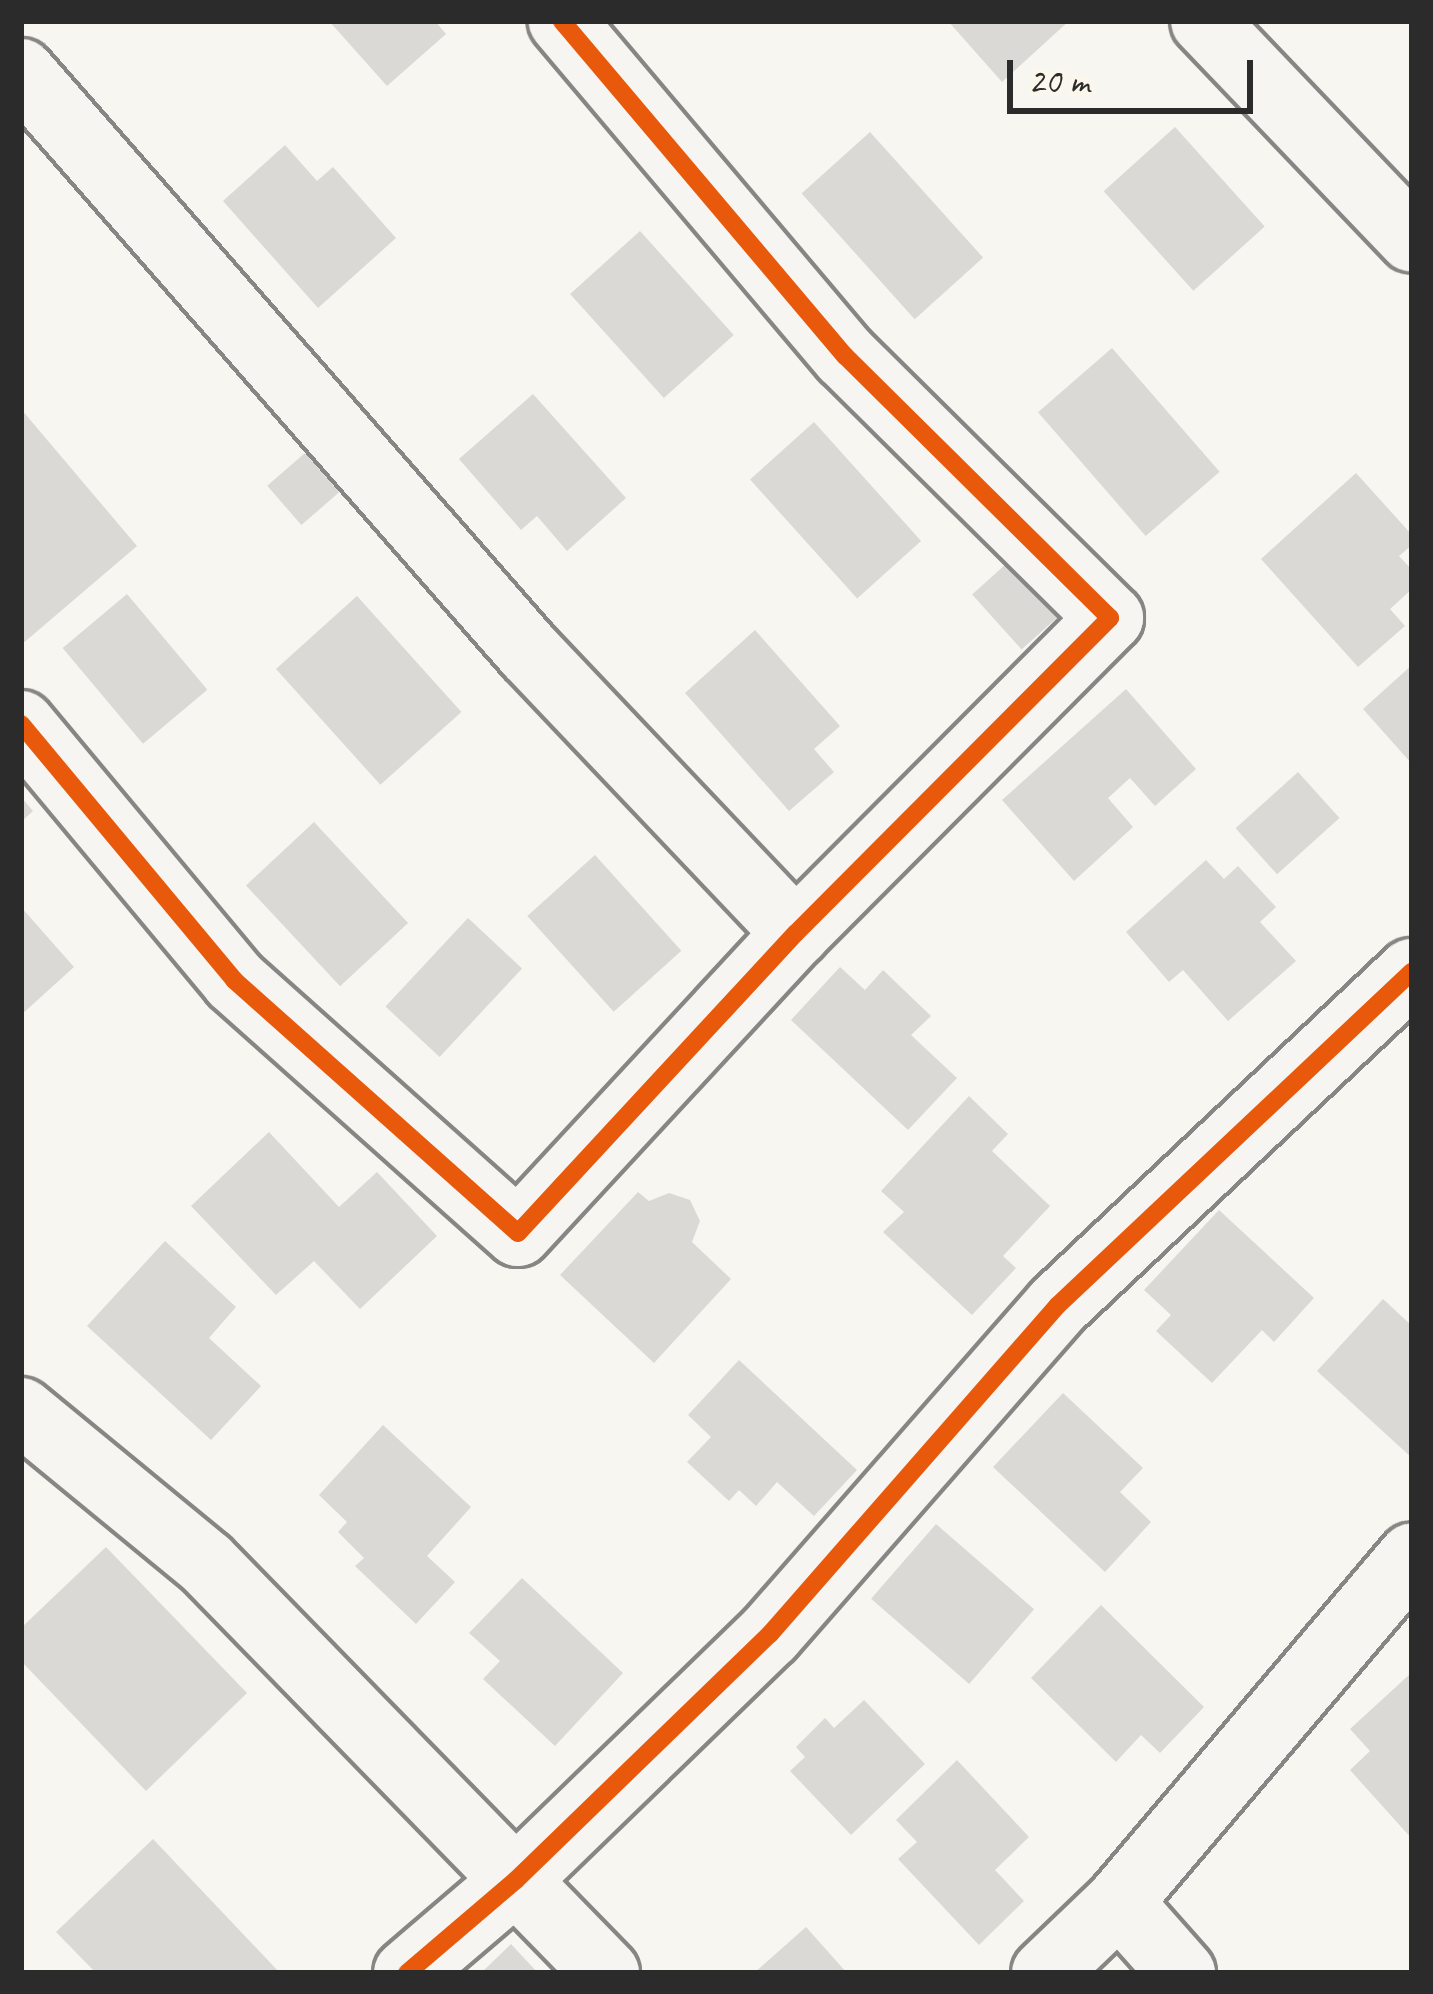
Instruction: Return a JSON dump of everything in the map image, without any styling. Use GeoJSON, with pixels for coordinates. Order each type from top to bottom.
{"type":"FeatureCollection","features":[{"type":"Feature","properties":{"kind":"street"},"geometry":{"type":"LineString","coordinates":[[21,724],[234,980],[518,1233],[796,933],[1110,619],[845,356],[562,21]]}},
{"type":"Feature","properties":{"kind":"street"},"geometry":{"type":"LineString","coordinates":[[1204,21],[1412,239]]}},
{"type":"Feature","properties":{"kind":"street"},"geometry":{"type":"LineString","coordinates":[[21,72],[529,652],[796,933]]}},
{"type":"Feature","properties":{"kind":"street"},"geometry":{"type":"LineString","coordinates":[[407,1973],[516,1880],[770,1634],[1057,1306],[1412,972]]}},
{"type":"Feature","properties":{"kind":"street"},"geometry":{"type":"LineString","coordinates":[[21,1411],[206,1563],[606,1973]]}},
{"type":"Feature","properties":{"kind":"street"},"geometry":{"type":"LineString","coordinates":[[1045,1973],[1119,1902],[1412,1556]]}},
{"type":"Feature","properties":{"kind":"street"},"geometry":{"type":"LineString","coordinates":[[1119,1902],[1182,1973]]}},
{"type":"Feature","properties":{"kind":"building"},"geometry":{"type":"Polygon","coordinates":[[[329,21],[435,21],[446,34],[387,86],[329,21]]]}},
{"type":"Feature","properties":{"kind":"building"},"geometry":{"type":"Polygon","coordinates":[[[948,21],[1069,21],[1002,82],[948,21]]]}},
{"type":"Feature","properties":{"kind":"building"},"geometry":{"type":"Polygon","coordinates":[[[1175,127],[1265,227],[1193,291],[1104,191],[1175,127]]]}},
{"type":"Feature","properties":{"kind":"building"},"geometry":{"type":"Polygon","coordinates":[[[870,132],[983,258],[915,319],[802,194],[870,132]]]}},
{"type":"Feature","properties":{"kind":"building"},"geometry":{"type":"Polygon","coordinates":[[[285,145],[317,181],[333,167],[396,238],[318,308],[223,201],[285,145]]]}},
{"type":"Feature","properties":{"kind":"building"},"geometry":{"type":"Polygon","coordinates":[[[640,231],[734,335],[664,398],[570,294],[640,231]]]}},
{"type":"Feature","properties":{"kind":"building"},"geometry":{"type":"Polygon","coordinates":[[[1112,348],[1220,472],[1146,536],[1038,412],[1112,348]]]}},
{"type":"Feature","properties":{"kind":"building"},"geometry":{"type":"Polygon","coordinates":[[[533,394],[626,498],[567,551],[537,516],[521,530],[459,459],[533,394]]]}},
{"type":"Feature","properties":{"kind":"building"},"geometry":{"type":"Polygon","coordinates":[[[21,409],[137,546],[21,645],[21,409]]]}},
{"type":"Feature","properties":{"kind":"building"},"geometry":{"type":"Polygon","coordinates":[[[814,422],[921,541],[857,598],[750,480],[814,422]]]}},
{"type":"Feature","properties":{"kind":"building"},"geometry":{"type":"Polygon","coordinates":[[[305,453],[339,492],[301,525],[267,486],[305,453]]]}},
{"type":"Feature","properties":{"kind":"building"},"geometry":{"type":"Polygon","coordinates":[[[1356,473],[1412,535],[1412,545],[1399,556],[1412,570],[1412,589],[1390,609],[1405,626],[1358,667],[1261,559],[1356,473]]]}},
{"type":"Feature","properties":{"kind":"building"},"geometry":{"type":"Polygon","coordinates":[[[1016,555],[1066,610],[1022,649],[972,594],[1016,555]]]}},
{"type":"Feature","properties":{"kind":"building"},"geometry":{"type":"Polygon","coordinates":[[[127,594],[207,690],[143,744],[63,648],[127,594]]]}},
{"type":"Feature","properties":{"kind":"building"},"geometry":{"type":"Polygon","coordinates":[[[357,596],[461,712],[380,785],[276,669],[357,596]]]}},
{"type":"Feature","properties":{"kind":"building"},"geometry":{"type":"Polygon","coordinates":[[[755,630],[840,726],[814,749],[834,772],[789,811],[685,693],[755,630]]]}},
{"type":"Feature","properties":{"kind":"building"},"geometry":{"type":"Polygon","coordinates":[[[1412,665],[1412,764],[1363,709],[1412,665]]]}},
{"type":"Feature","properties":{"kind":"building"},"geometry":{"type":"Polygon","coordinates":[[[1126,689],[1196,769],[1155,806],[1130,778],[1108,798],[1133,827],[1074,881],[1002,800],[1126,689]]]}},
{"type":"Feature","properties":{"kind":"building"},"geometry":{"type":"Polygon","coordinates":[[[1298,772],[1339,818],[1277,874],[1236,828],[1298,772]]]}},
{"type":"Feature","properties":{"kind":"building"},"geometry":{"type":"Polygon","coordinates":[[[21,797],[33,811],[21,822],[21,797]]]}},
{"type":"Feature","properties":{"kind":"building"},"geometry":{"type":"Polygon","coordinates":[[[314,822],[408,923],[340,986],[246,885],[314,822]]]}},
{"type":"Feature","properties":{"kind":"building"},"geometry":{"type":"Polygon","coordinates":[[[595,855],[681,951],[614,1012],[527,916],[595,855]]]}},
{"type":"Feature","properties":{"kind":"building"},"geometry":{"type":"Polygon","coordinates":[[[1206,860],[1224,879],[1238,866],[1276,907],[1260,922],[1296,961],[1228,1021],[1183,970],[1169,982],[1126,932],[1206,860]]]}},
{"type":"Feature","properties":{"kind":"building"},"geometry":{"type":"Polygon","coordinates":[[[21,907],[74,967],[21,1015],[21,907]]]}},
{"type":"Feature","properties":{"kind":"building"},"geometry":{"type":"Polygon","coordinates":[[[468,918],[522,968],[440,1057],[385,1006],[468,918]]]}},
{"type":"Feature","properties":{"kind":"building"},"geometry":{"type":"Polygon","coordinates":[[[840,967],[865,990],[883,970],[931,1016],[911,1035],[957,1078],[908,1130],[791,1020],[840,967]]]}},
{"type":"Feature","properties":{"kind":"building"},"geometry":{"type":"Polygon","coordinates":[[[969,1096],[1008,1134],[992,1151],[1050,1206],[1003,1256],[1016,1268],[972,1315],[883,1232],[904,1212],[881,1191],[969,1096]]]}},
{"type":"Feature","properties":{"kind":"building"},"geometry":{"type":"Polygon","coordinates":[[[269,1132],[339,1207],[377,1172],[437,1236],[360,1309],[314,1261],[276,1295],[191,1206],[269,1132]]]}},
{"type":"Feature","properties":{"kind":"building"},"geometry":{"type":"Polygon","coordinates":[[[638,1192],[649,1201],[669,1193],[690,1200],[700,1221],[692,1242],[731,1279],[654,1363],[560,1275],[638,1192]]]}},
{"type":"Feature","properties":{"kind":"building"},"geometry":{"type":"Polygon","coordinates":[[[1219,1210],[1314,1298],[1274,1342],[1262,1330],[1212,1383],[1156,1331],[1171,1315],[1144,1290],[1219,1210]]]}},
{"type":"Feature","properties":{"kind":"building"},"geometry":{"type":"Polygon","coordinates":[[[165,1241],[236,1307],[209,1338],[261,1386],[211,1440],[87,1326],[165,1241]]]}},
{"type":"Feature","properties":{"kind":"building"},"geometry":{"type":"Polygon","coordinates":[[[1383,1299],[1412,1326],[1412,1458],[1317,1371],[1383,1299]]]}},
{"type":"Feature","properties":{"kind":"building"},"geometry":{"type":"Polygon","coordinates":[[[739,1360],[857,1470],[814,1516],[777,1482],[756,1506],[739,1490],[729,1501],[687,1462],[711,1437],[688,1415],[739,1360]]]}},
{"type":"Feature","properties":{"kind":"building"},"geometry":{"type":"Polygon","coordinates":[[[1063,1393],[1143,1468],[1120,1492],[1151,1522],[1105,1572],[993,1467],[1063,1393]]]}},
{"type":"Feature","properties":{"kind":"building"},"geometry":{"type":"Polygon","coordinates":[[[383,1425],[471,1507],[427,1556],[455,1582],[416,1624],[355,1566],[364,1558],[338,1532],[347,1522],[319,1495],[383,1425]]]}},
{"type":"Feature","properties":{"kind":"building"},"geometry":{"type":"Polygon","coordinates":[[[936,1524],[1034,1609],[969,1684],[871,1599],[936,1524]]]}},
{"type":"Feature","properties":{"kind":"building"},"geometry":{"type":"Polygon","coordinates":[[[106,1547],[247,1693],[146,1791],[21,1661],[21,1628],[106,1547]]]}},
{"type":"Feature","properties":{"kind":"building"},"geometry":{"type":"Polygon","coordinates":[[[522,1578],[623,1673],[555,1746],[483,1679],[500,1661],[469,1633],[522,1578]]]}},
{"type":"Feature","properties":{"kind":"building"},"geometry":{"type":"Polygon","coordinates":[[[1101,1605],[1204,1707],[1160,1753],[1141,1735],[1116,1762],[1031,1678],[1101,1605]]]}},
{"type":"Feature","properties":{"kind":"building"},"geometry":{"type":"Polygon","coordinates":[[[1410,1674],[1412,1839],[1350,1770],[1370,1751],[1350,1729],[1410,1674]]]}},
{"type":"Feature","properties":{"kind":"building"},"geometry":{"type":"Polygon","coordinates":[[[864,1700],[925,1764],[851,1835],[790,1771],[805,1757],[796,1747],[825,1718],[834,1728],[864,1700]]]}},
{"type":"Feature","properties":{"kind":"building"},"geometry":{"type":"Polygon","coordinates":[[[957,1760],[1029,1837],[995,1870],[1024,1901],[979,1945],[898,1859],[917,1842],[896,1820],[957,1760]]]}},
{"type":"Feature","properties":{"kind":"building"},"geometry":{"type":"Polygon","coordinates":[[[153,1839],[280,1973],[96,1973],[56,1932],[153,1839]]]}},
{"type":"Feature","properties":{"kind":"building"},"geometry":{"type":"Polygon","coordinates":[[[806,1927],[847,1973],[754,1973],[806,1927]]]}},
{"type":"Feature","properties":{"kind":"building"},"geometry":{"type":"Polygon","coordinates":[[[511,1944],[538,1973],[481,1973],[511,1944]]]}},
{"type":"Feature","properties":{"kind":"cycle path"},"geometry":{"type":"LineString","coordinates":[[21,724],[234,980],[518,1233],[796,933],[1110,618],[845,356],[562,21]]}},
{"type":"Feature","properties":{"kind":"cycle path"},"geometry":{"type":"LineString","coordinates":[[407,1973],[516,1880],[770,1634],[1057,1306],[1412,972]]}}]}
